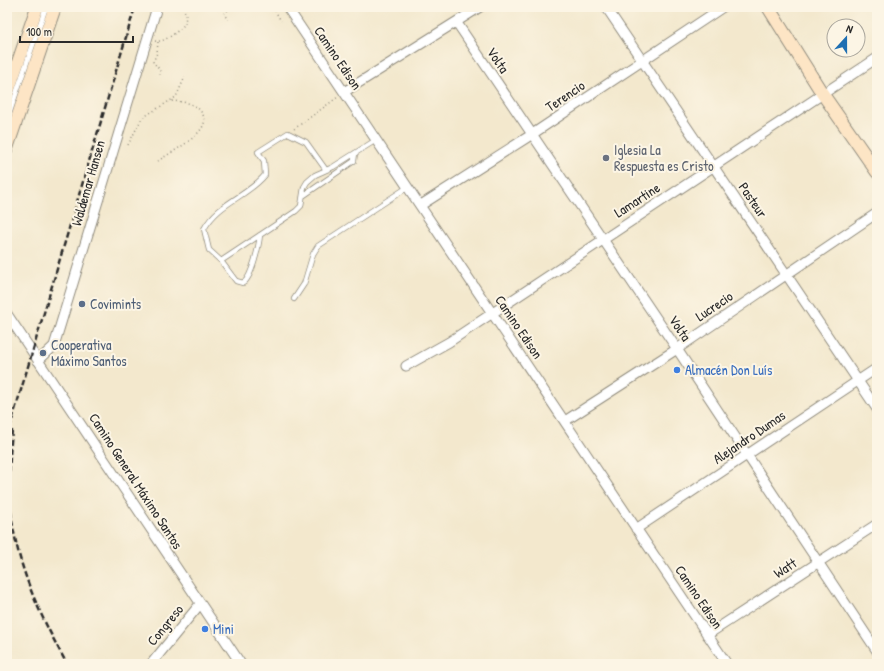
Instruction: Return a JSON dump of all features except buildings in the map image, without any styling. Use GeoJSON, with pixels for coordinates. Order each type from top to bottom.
{"type":"FeatureCollection","features":[{"type":"Feature","properties":{"kind":"main road"},"geometry":{"type":"LineString","coordinates":[[7,94],[37,7]]}},
{"type":"Feature","properties":{"kind":"main road"},"geometry":{"type":"LineString","coordinates":[[7,148],[56,7]]}},
{"type":"Feature","properties":{"kind":"main road"},"geometry":{"type":"LineString","coordinates":[[768,7],[822,93],[877,172]]}},
{"type":"Feature","properties":{"kind":"street","name":"Waldemar Hansen"},"geometry":{"type":"LineString","coordinates":[[38,361],[54,346],[157,7]]}},
{"type":"Feature","properties":{"kind":"street","name":"Camino Edison"},"geometry":{"type":"LineString","coordinates":[[287,7],[727,664]]}},
{"type":"Feature","properties":{"kind":"street"},"geometry":{"type":"LineString","coordinates":[[344,92],[456,23],[469,10],[480,7]]}},
{"type":"Feature","properties":{"kind":"street","name":"Pasteur"},"geometry":{"type":"LineString","coordinates":[[606,7],[877,410]]}},
{"type":"Feature","properties":{"kind":"street","name":"Terencio"},"geometry":{"type":"LineString","coordinates":[[420,205],[531,135],[723,7]]}},
{"type":"Feature","properties":{"kind":"street","name":"Volta"},"geometry":{"type":"LineString","coordinates":[[456,23],[602,240],[677,348],[877,651]]}},
{"type":"Feature","properties":{"kind":"street","name":"Lamartine"},"geometry":{"type":"LineString","coordinates":[[406,366],[449,342],[714,167],[822,93],[877,58]]}},
{"type":"Feature","properties":{"kind":"street","name":"Lucrecio"},"geometry":{"type":"LineString","coordinates":[[565,421],[677,348],[877,213]]}},
{"type":"Feature","properties":{"kind":"street","name":"Camino General Máximo Santos"},"geometry":{"type":"LineString","coordinates":[[7,314],[240,664]]}},
{"type":"Feature","properties":{"kind":"street","name":"Alejandro Dumas"},"geometry":{"type":"LineString","coordinates":[[636,529],[748,456],[877,368]]}},
{"type":"Feature","properties":{"kind":"street","name":"Watt"},"geometry":{"type":"LineString","coordinates":[[707,635],[877,524]]}},
{"type":"Feature","properties":{"kind":"street","name":"Congreso"},"geometry":{"type":"LineString","coordinates":[[151,664],[200,604]]}},
{"type":"Feature","properties":{"kind":"lane"},"geometry":{"type":"LineString","coordinates":[[7,120],[46,7]]}},
{"type":"Feature","properties":{"kind":"lane"},"geometry":{"type":"LineString","coordinates":[[260,235],[258,248],[246,281],[243,283],[236,281],[221,261],[209,250],[204,229],[212,216],[222,206],[260,181],[265,175],[264,161],[258,152],[288,133],[306,142],[326,170]]}},
{"type":"Feature","properties":{"kind":"lane"},"geometry":{"type":"LineString","coordinates":[[221,261],[296,211],[301,206],[304,188],[307,182],[315,175],[376,140]]}},
{"type":"Feature","properties":{"kind":"lane"},"geometry":{"type":"LineString","coordinates":[[303,196],[354,161],[355,153]]}},
{"type":"Feature","properties":{"kind":"lane"},"geometry":{"type":"LineString","coordinates":[[294,300],[304,284],[313,254],[318,246],[408,187]]}},
{"type":"Feature","properties":{"kind":"path"},"geometry":{"type":"LineString","coordinates":[[147,40],[158,42],[171,36],[185,24],[186,15],[183,7]]}},
{"type":"Feature","properties":{"kind":"path"},"geometry":{"type":"LineString","coordinates":[[226,7],[228,10],[224,14],[228,20]]}},
{"type":"Feature","properties":{"kind":"path"},"geometry":{"type":"LineString","coordinates":[[273,7],[281,21]]}},
{"type":"Feature","properties":{"kind":"path"},"geometry":{"type":"LineString","coordinates":[[158,42],[157,53],[153,62],[160,70],[160,75]]}},
{"type":"Feature","properties":{"kind":"path"},"geometry":{"type":"LineString","coordinates":[[128,145],[142,118],[176,97],[185,77]]}},
{"type":"Feature","properties":{"kind":"path"},"geometry":{"type":"LineString","coordinates":[[288,133],[344,92]]}},
{"type":"Feature","properties":{"kind":"path"},"geometry":{"type":"LineString","coordinates":[[158,161],[196,136],[205,123],[205,117],[197,107],[191,103],[171,101]]}},
{"type":"Feature","properties":{"kind":"railway"},"geometry":{"type":"LineString","coordinates":[[7,437],[135,7]]}},
{"type":"Feature","properties":{"kind":"railway"},"geometry":{"type":"LineString","coordinates":[[12,430],[9,494],[17,546],[23,567],[38,606],[67,664]]}},
{"type":"Feature","properties":{"kind":"place","name":"Iglesia La Respuesta es Cristo"},"geometry":{"type":"Point","coordinates":[606,158]}},
{"type":"Feature","properties":{"kind":"place","name":"Covimints"},"geometry":{"type":"Point","coordinates":[82,304]}},
{"type":"Feature","properties":{"kind":"place","name":"Cooperativa Máximo Santos"},"geometry":{"type":"Point","coordinates":[43,353]}},
{"type":"Feature","properties":{"kind":"place","name":"Almacén Don Luís"},"geometry":{"type":"Point","coordinates":[677,370]}},
{"type":"Feature","properties":{"kind":"place","name":"Mini"},"geometry":{"type":"Point","coordinates":[205,629]}}]}
